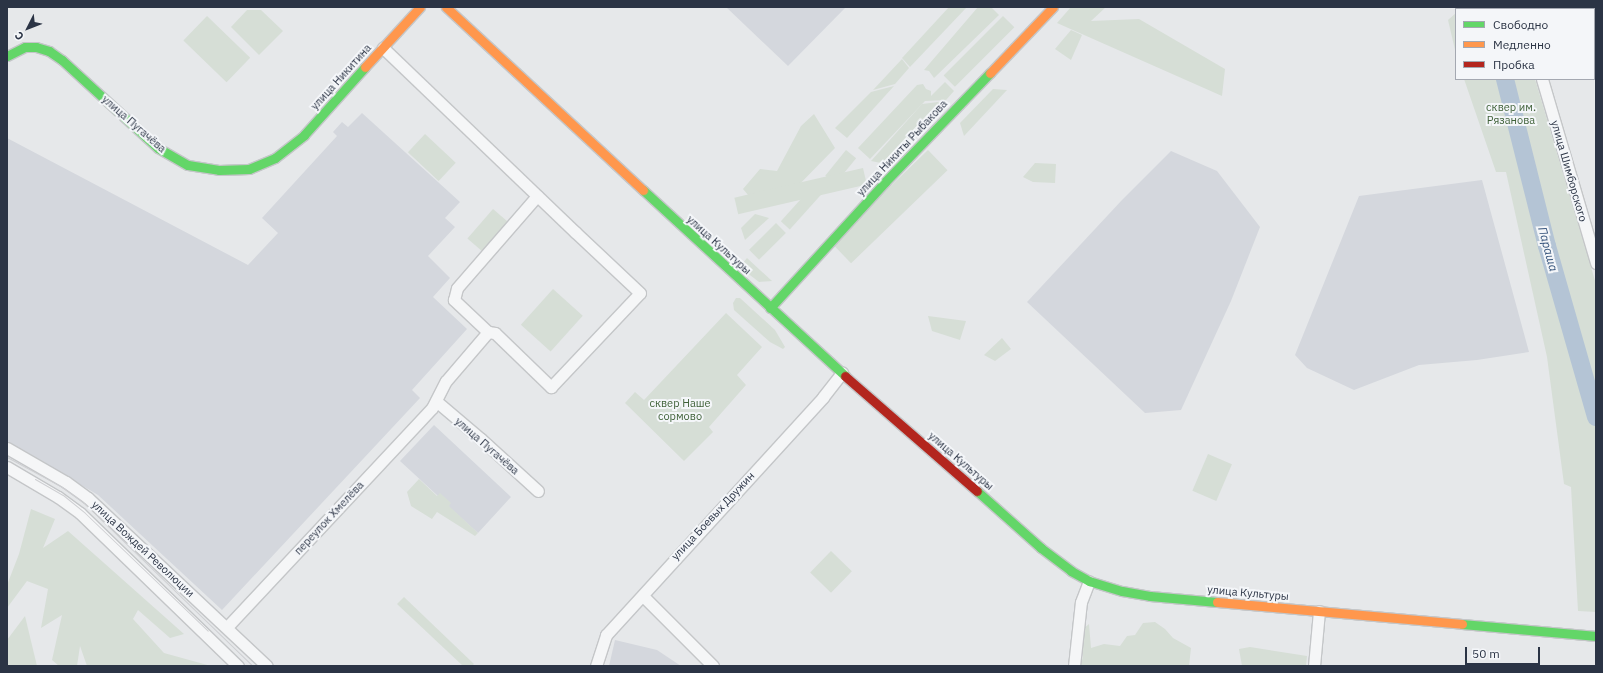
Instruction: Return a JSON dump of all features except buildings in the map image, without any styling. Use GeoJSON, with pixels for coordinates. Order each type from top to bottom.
{"type":"FeatureCollection","features":[{"type":"Feature","properties":{"kind":"main road","name":"улица Никитина"},"geometry":{"type":"LineString","coordinates":[[275,158],[304,135],[420,7]]}},
{"type":"Feature","properties":{"kind":"main road","name":"улица Культуры"},"geometry":{"type":"LineString","coordinates":[[446,7],[680,226],[842,373],[1041,548],[1071,571],[1090,581],[1122,591],[1150,596],[1524,631],[1596,636]]}},
{"type":"Feature","properties":{"kind":"main road","name":"улица Никиты Рыбакова"},"geometry":{"type":"LineString","coordinates":[[770,308],[885,182],[1053,7]]}},
{"type":"Feature","properties":{"kind":"main road","name":"улица Пугачёва"},"geometry":{"type":"LineString","coordinates":[[7,56],[25,47],[36,47],[49,51],[62,60],[158,148],[188,165],[219,170],[249,170],[275,158]]}},
{"type":"Feature","properties":{"kind":"street"},"geometry":{"type":"LineString","coordinates":[[383,48],[537,196],[640,292],[551,387],[495,333],[488,332],[454,300],[457,288],[537,196]]}},
{"type":"Feature","properties":{"kind":"street","name":"улица Шимборского"},"geometry":{"type":"LineString","coordinates":[[1542,80],[1596,263]]}},
{"type":"Feature","properties":{"kind":"street","name":"переулок Хмелёва"},"geometry":{"type":"LineString","coordinates":[[227,627],[434,405],[446,381],[488,332]]}},
{"type":"Feature","properties":{"kind":"street","name":"улица Боевых Дружин"},"geometry":{"type":"LineString","coordinates":[[596,666],[606,636],[643,596],[651,584],[823,397],[842,373]]}},
{"type":"Feature","properties":{"kind":"street","name":"улица Пугачёва"},"geometry":{"type":"LineString","coordinates":[[434,405],[481,439],[538,491]]}},
{"type":"Feature","properties":{"kind":"street","name":"улица Вождей Революции"},"geometry":{"type":"LineString","coordinates":[[7,448],[66,482],[88,498],[267,666]]}},
{"type":"Feature","properties":{"kind":"street","name":"улица Вождей Революции"},"geometry":{"type":"LineString","coordinates":[[7,467],[58,497],[80,513],[238,666]]}},
{"type":"Feature","properties":{"kind":"street"},"geometry":{"type":"LineString","coordinates":[[1074,666],[1081,602],[1090,581]]}},
{"type":"Feature","properties":{"kind":"street"},"geometry":{"type":"LineString","coordinates":[[643,596],[713,666]]}},
{"type":"Feature","properties":{"kind":"street"},"geometry":{"type":"LineString","coordinates":[[1314,666],[1319,611]]}},
{"type":"Feature","properties":{"kind":"shaded area"},"geometry":{"type":"Polygon","coordinates":[[[726,7],[846,7],[788,66],[726,7]]]}},
{"type":"Feature","properties":{"kind":"shaded area"},"geometry":{"type":"Polygon","coordinates":[[[362,113],[460,202],[445,218],[455,227],[428,256],[450,278],[433,297],[467,329],[412,390],[420,398],[222,610],[98,495],[7,441],[7,138],[248,265],[278,233],[262,218],[337,136],[333,132],[342,122],[348,127],[362,113]]]}},
{"type":"Feature","properties":{"kind":"shaded area"},"geometry":{"type":"Polygon","coordinates":[[[1171,151],[1217,171],[1260,227],[1231,301],[1181,410],[1145,413],[1027,302],[1122,200],[1171,151]]]}},
{"type":"Feature","properties":{"kind":"shaded area"},"geometry":{"type":"Polygon","coordinates":[[[1482,180],[1529,352],[1477,360],[1419,365],[1354,390],[1307,368],[1295,355],[1359,196],[1482,180]]]}},
{"type":"Feature","properties":{"kind":"shaded area"},"geometry":{"type":"Polygon","coordinates":[[[434,425],[511,497],[478,533],[448,506],[450,503],[440,494],[438,496],[400,461],[434,425]]]}},
{"type":"Feature","properties":{"kind":"shaded area"},"geometry":{"type":"Polygon","coordinates":[[[615,640],[657,650],[681,666],[609,666],[615,640]]]}},
{"type":"Feature","properties":{"kind":"green space"},"geometry":{"type":"Polygon","coordinates":[[[949,7],[967,7],[910,67],[902,58],[949,7]]]}},
{"type":"Feature","properties":{"kind":"green space"},"geometry":{"type":"Polygon","coordinates":[[[978,7],[991,7],[999,15],[934,78],[929,71],[924,70],[978,7]]]}},
{"type":"Feature","properties":{"kind":"green space"},"geometry":{"type":"Polygon","coordinates":[[[1071,7],[1106,7],[1091,21],[1139,19],[1225,69],[1222,96],[1057,23],[1071,7]]]}},
{"type":"Feature","properties":{"kind":"green space"},"geometry":{"type":"Polygon","coordinates":[[[247,10],[261,10],[283,31],[259,55],[231,27],[247,10]]]}},
{"type":"Feature","properties":{"kind":"green space"},"geometry":{"type":"Polygon","coordinates":[[[1455,14],[1455,50],[1448,20],[1455,14]]]}},
{"type":"Feature","properties":{"kind":"green space"},"geometry":{"type":"Polygon","coordinates":[[[207,16],[250,58],[227,82],[183,40],[207,16]]]}},
{"type":"Feature","properties":{"kind":"green space"},"geometry":{"type":"Polygon","coordinates":[[[1003,16],[1014,27],[955,87],[944,75],[1003,16]]]}},
{"type":"Feature","properties":{"kind":"green space"},"geometry":{"type":"Polygon","coordinates":[[[1071,30],[1082,35],[1071,60],[1055,49],[1071,30]]]}},
{"type":"Feature","properties":{"kind":"green space"},"geometry":{"type":"Polygon","coordinates":[[[902,59],[909,68],[895,84],[873,90],[902,59]]]}},
{"type":"Feature","properties":{"kind":"green space","name":"сквер им. Рязанова"},"geometry":{"type":"Polygon","coordinates":[[[1464,80],[1535,80],[1596,284],[1596,612],[1578,611],[1571,487],[1564,484],[1547,357],[1506,172],[1496,172],[1464,80]]]}},
{"type":"Feature","properties":{"kind":"green space"},"geometry":{"type":"Polygon","coordinates":[[[945,82],[954,91],[946,100],[925,101],[870,159],[858,148],[917,85],[923,84],[926,89],[931,91],[931,96],[945,82]]]}},
{"type":"Feature","properties":{"kind":"green space"},"geometry":{"type":"Polygon","coordinates":[[[894,86],[847,138],[835,128],[871,92],[894,86]]]}},
{"type":"Feature","properties":{"kind":"green space"},"geometry":{"type":"Polygon","coordinates":[[[993,89],[1007,90],[964,136],[960,123],[993,89]]]}},
{"type":"Feature","properties":{"kind":"green space"},"geometry":{"type":"Polygon","coordinates":[[[946,101],[886,164],[871,161],[922,104],[946,101]]]}},
{"type":"Feature","properties":{"kind":"green space"},"geometry":{"type":"Polygon","coordinates":[[[814,114],[835,148],[789,195],[759,208],[743,189],[760,169],[777,171],[801,126],[814,114]]]}},
{"type":"Feature","properties":{"kind":"green space"},"geometry":{"type":"Polygon","coordinates":[[[425,134],[456,163],[439,181],[408,152],[425,134]]]}},
{"type":"Feature","properties":{"kind":"green space"},"geometry":{"type":"Polygon","coordinates":[[[846,150],[856,158],[835,184],[825,176],[846,150]]]}},
{"type":"Feature","properties":{"kind":"green space"},"geometry":{"type":"Polygon","coordinates":[[[928,150],[947,170],[851,263],[832,243],[928,150]]]}},
{"type":"Feature","properties":{"kind":"green space"},"geometry":{"type":"Polygon","coordinates":[[[1035,163],[1056,164],[1055,183],[1033,182],[1023,177],[1035,163]]]}},
{"type":"Feature","properties":{"kind":"green space"},"geometry":{"type":"Polygon","coordinates":[[[863,168],[867,185],[738,214],[734,198],[863,168]]]}},
{"type":"Feature","properties":{"kind":"green space"},"geometry":{"type":"Polygon","coordinates":[[[819,179],[828,187],[790,229],[781,221],[819,179]]]}},
{"type":"Feature","properties":{"kind":"green space"},"geometry":{"type":"Polygon","coordinates":[[[493,209],[508,222],[483,252],[467,238],[493,209]]]}},
{"type":"Feature","properties":{"kind":"green space"},"geometry":{"type":"Polygon","coordinates":[[[755,214],[769,218],[745,240],[741,228],[755,214]]]}},
{"type":"Feature","properties":{"kind":"green space"},"geometry":{"type":"Polygon","coordinates":[[[776,223],[786,233],[759,260],[749,250],[776,223]]]}},
{"type":"Feature","properties":{"kind":"green space"},"geometry":{"type":"Polygon","coordinates":[[[747,258],[772,281],[759,282],[746,272],[742,264],[747,258]]]}},
{"type":"Feature","properties":{"kind":"green space"},"geometry":{"type":"Polygon","coordinates":[[[553,289],[583,316],[551,351],[521,325],[553,289]]]}},
{"type":"Feature","properties":{"kind":"green space"},"geometry":{"type":"Polygon","coordinates":[[[736,298],[740,298],[775,330],[785,347],[783,349],[770,342],[734,310],[733,303],[736,298]]]}},
{"type":"Feature","properties":{"kind":"green space","name":"сквер Наше сормово"},"geometry":{"type":"Polygon","coordinates":[[[726,313],[762,347],[737,375],[746,385],[709,427],[713,432],[684,461],[625,403],[635,392],[644,400],[726,313]]]}},
{"type":"Feature","properties":{"kind":"green space"},"geometry":{"type":"Polygon","coordinates":[[[928,316],[966,321],[960,340],[932,331],[928,316]]]}},
{"type":"Feature","properties":{"kind":"green space"},"geometry":{"type":"Polygon","coordinates":[[[1002,338],[1011,349],[995,361],[984,355],[1002,338]]]}},
{"type":"Feature","properties":{"kind":"green space"},"geometry":{"type":"Polygon","coordinates":[[[1208,454],[1232,464],[1216,501],[1192,491],[1208,454]]]}},
{"type":"Feature","properties":{"kind":"green space"},"geometry":{"type":"Polygon","coordinates":[[[419,479],[437,496],[440,493],[451,503],[449,506],[478,533],[475,536],[437,512],[432,519],[411,506],[407,492],[419,479]]]}},
{"type":"Feature","properties":{"kind":"green space"},"geometry":{"type":"Polygon","coordinates":[[[31,509],[55,519],[43,548],[68,531],[184,634],[170,638],[138,610],[133,619],[164,653],[211,666],[87,666],[80,646],[77,666],[59,666],[52,660],[62,615],[41,628],[48,589],[27,581],[7,608],[7,585],[19,554],[31,509]]]}},
{"type":"Feature","properties":{"kind":"green space"},"geometry":{"type":"Polygon","coordinates":[[[831,551],[852,571],[831,593],[810,573],[831,551]]]}},
{"type":"Feature","properties":{"kind":"green space"},"geometry":{"type":"Polygon","coordinates":[[[404,597],[474,664],[472,666],[463,666],[397,604],[404,597]]]}},
{"type":"Feature","properties":{"kind":"green space"},"geometry":{"type":"Polygon","coordinates":[[[25,616],[37,666],[7,666],[7,640],[25,616]]]}},
{"type":"Feature","properties":{"kind":"green space"},"geometry":{"type":"Polygon","coordinates":[[[1155,622],[1165,629],[1173,638],[1191,648],[1189,666],[1081,666],[1083,655],[1081,636],[1083,629],[1089,624],[1091,648],[1104,644],[1120,646],[1127,636],[1135,635],[1143,623],[1155,622]]]}},
{"type":"Feature","properties":{"kind":"green space"},"geometry":{"type":"Polygon","coordinates":[[[1250,647],[1307,656],[1306,666],[1242,666],[1239,649],[1250,647]]]}},
{"type":"Feature","properties":{"kind":"waterway","name":"Параша"},"geometry":{"type":"LineString","coordinates":[[1505,80],[1547,246],[1596,417]]}},
{"type":"Feature","properties":{"kind":"tram line"},"geometry":{"type":"LineString","coordinates":[[7,457],[62,487],[85,504],[253,666]]}},
{"type":"Feature","properties":{"kind":"tram line"},"geometry":{"type":"LineString","coordinates":[[35,479],[63,495],[85,513],[208,631]]}},
{"type":"Feature","properties":{"kind":"traffic: fast"},"geometry":{"type":"LineString","coordinates":[[7,56],[25,47],[36,47],[49,51],[62,60],[158,148],[188,165],[219,170],[249,169],[275,158],[304,135],[365,67]]}},
{"type":"Feature","properties":{"kind":"traffic: fast"},"geometry":{"type":"LineString","coordinates":[[770,308],[885,182],[990,73]]}},
{"type":"Feature","properties":{"kind":"traffic: fast"},"geometry":{"type":"LineString","coordinates":[[643,190],[845,376]]}},
{"type":"Feature","properties":{"kind":"traffic: fast"},"geometry":{"type":"LineString","coordinates":[[977,491],[1041,548],[1071,571],[1089,581],[1122,591],[1150,596],[1217,602]]}},
{"type":"Feature","properties":{"kind":"traffic: fast"},"geometry":{"type":"LineString","coordinates":[[1462,624],[1596,636]]}},
{"type":"Feature","properties":{"kind":"traffic: slow"},"geometry":{"type":"LineString","coordinates":[[365,67],[420,7]]}},
{"type":"Feature","properties":{"kind":"traffic: slow"},"geometry":{"type":"LineString","coordinates":[[446,7],[643,190]]}},
{"type":"Feature","properties":{"kind":"traffic: slow"},"geometry":{"type":"LineString","coordinates":[[990,73],[1053,7]]}},
{"type":"Feature","properties":{"kind":"traffic: slow"},"geometry":{"type":"LineString","coordinates":[[1217,602],[1462,624]]}},
{"type":"Feature","properties":{"kind":"traffic: jam"},"geometry":{"type":"LineString","coordinates":[[845,376],[977,491]]}}]}
